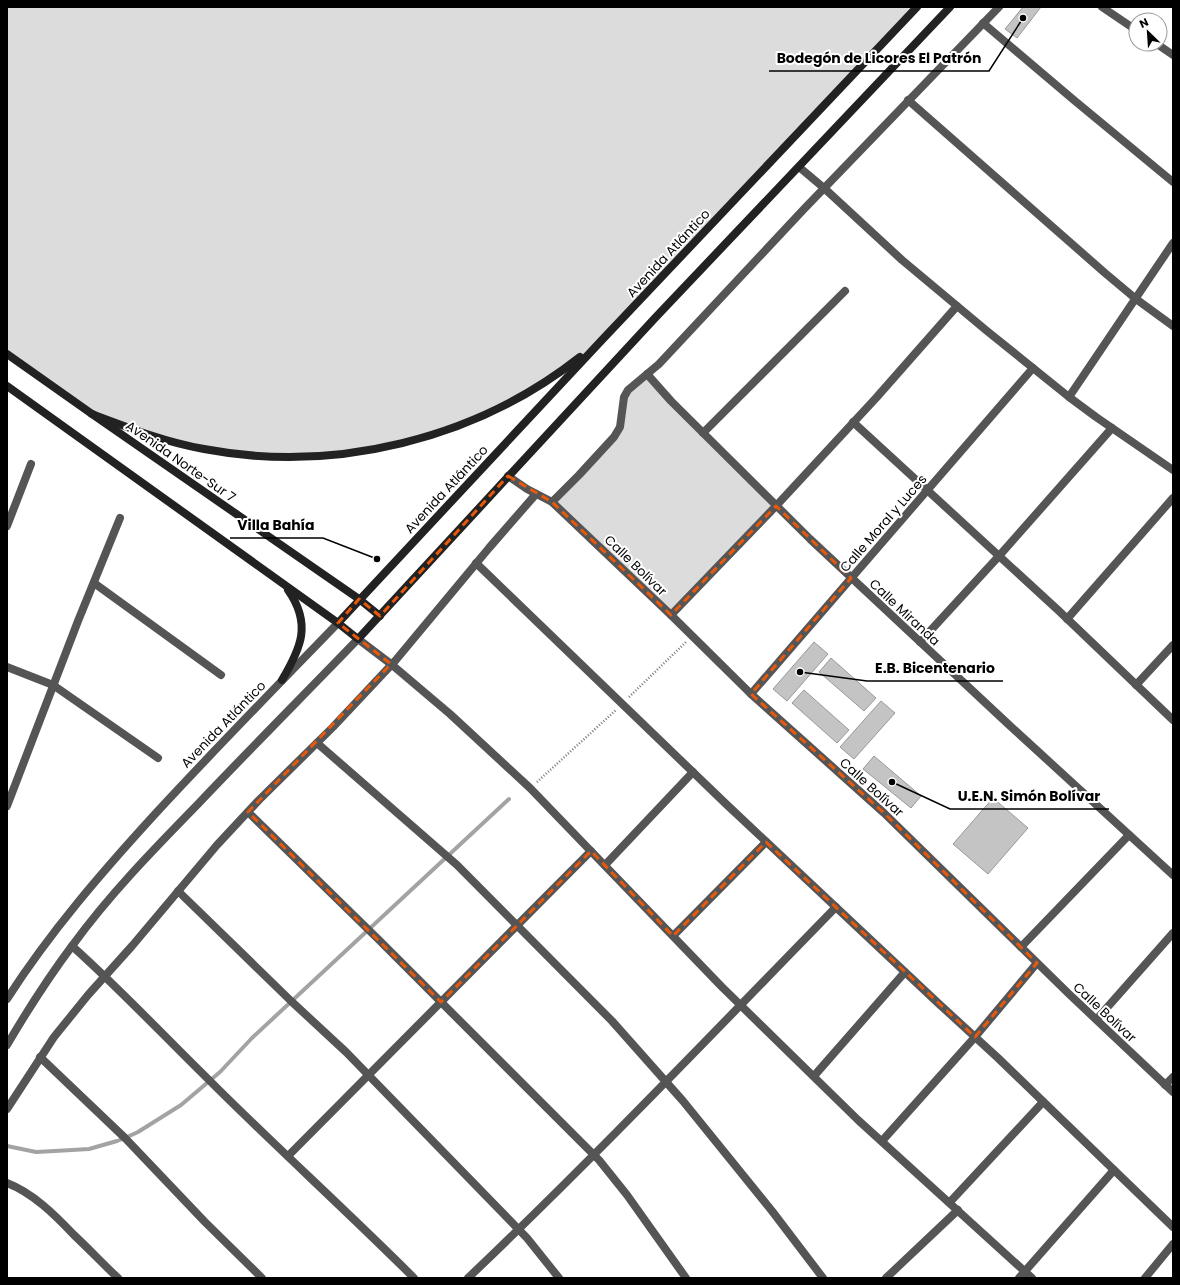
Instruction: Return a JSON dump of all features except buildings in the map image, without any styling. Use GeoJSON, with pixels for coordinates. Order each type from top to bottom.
{"type":"FeatureCollection","features":[{"type":"Feature","properties":{"kind":"main road","name":"Avenida Atlántico"},"geometry":{"type":"LineString","coordinates":[[338,623],[601,341],[917,7]]}},
{"type":"Feature","properties":{"kind":"main road"},"geometry":{"type":"LineString","coordinates":[[7,386],[284,584],[358,639],[508,476],[950,7]]}},
{"type":"Feature","properties":{"kind":"main road"},"geometry":{"type":"LineString","coordinates":[[92,414],[142,433],[205,450],[267,456],[298,457],[337,455],[412,441],[447,430],[483,416],[544,384],[601,341]]}},
{"type":"Feature","properties":{"kind":"main road","name":"Avenida Norte-Sur 7"},"geometry":{"type":"LineString","coordinates":[[7,354],[359,599],[380,616]]}},
{"type":"Feature","properties":{"kind":"main road"},"geometry":{"type":"LineString","coordinates":[[282,680],[295,658],[301,635],[301,621],[298,609],[284,584]]}},
{"type":"Feature","properties":{"kind":"street"},"geometry":{"type":"LineString","coordinates":[[552,502],[580,476],[614,437],[620,427],[624,397],[628,390],[659,364],[824,188],[999,7]]}},
{"type":"Feature","properties":{"kind":"street"},"geometry":{"type":"LineString","coordinates":[[1102,7],[1128,25]]}},
{"type":"Feature","properties":{"kind":"street"},"geometry":{"type":"LineString","coordinates":[[984,23],[1173,182]]}},
{"type":"Feature","properties":{"kind":"street"},"geometry":{"type":"LineString","coordinates":[[908,100],[986,170],[1136,299],[1173,326]]}},
{"type":"Feature","properties":{"kind":"street"},"geometry":{"type":"LineString","coordinates":[[799,167],[902,260],[956,306],[1069,397],[1173,470]]}},
{"type":"Feature","properties":{"kind":"street"},"geometry":{"type":"LineString","coordinates":[[1069,397],[1173,243]]}},
{"type":"Feature","properties":{"kind":"street"},"geometry":{"type":"LineString","coordinates":[[703,433],[845,291]]}},
{"type":"Feature","properties":{"kind":"street"},"geometry":{"type":"LineString","coordinates":[[671,615],[776,506],[956,306]]}},
{"type":"Feature","properties":{"kind":"street","name":"Calle Moral y Luces"},"geometry":{"type":"LineString","coordinates":[[751,694],[1033,368]]}},
{"type":"Feature","properties":{"kind":"street","name":"Calle Miranda"},"geometry":{"type":"LineString","coordinates":[[647,374],[671,401],[776,506],[851,578],[1173,875]]}},
{"type":"Feature","properties":{"kind":"street"},"geometry":{"type":"LineString","coordinates":[[853,422],[929,490],[1173,720]]}},
{"type":"Feature","properties":{"kind":"street"},"geometry":{"type":"LineString","coordinates":[[920,642],[999,556],[1112,428]]}},
{"type":"Feature","properties":{"kind":"street"},"geometry":{"type":"LineString","coordinates":[[7,526],[31,464]]}},
{"type":"Feature","properties":{"kind":"street","name":"Calle Bolívar"},"geometry":{"type":"LineString","coordinates":[[508,476],[536,494],[552,502],[693,636],[751,694],[884,813],[1069,994],[1173,1092]]}},
{"type":"Feature","properties":{"kind":"street"},"geometry":{"type":"LineString","coordinates":[[7,1109],[54,1037],[216,845],[317,743],[391,664],[536,494]]}},
{"type":"Feature","properties":{"kind":"street"},"geometry":{"type":"LineString","coordinates":[[1067,619],[1173,498]]}},
{"type":"Feature","properties":{"kind":"street"},"geometry":{"type":"LineString","coordinates":[[7,806],[53,685],[120,518]]}},
{"type":"Feature","properties":{"kind":"street"},"geometry":{"type":"LineString","coordinates":[[476,563],[766,842],[975,1037],[1173,1227]]}},
{"type":"Feature","properties":{"kind":"street"},"geometry":{"type":"LineString","coordinates":[[94,583],[221,675]]}},
{"type":"Feature","properties":{"kind":"street","name":"Avenida Atlántico"},"geometry":{"type":"LineString","coordinates":[[7,999],[34,958],[55,930],[112,862],[191,775],[338,623]]}},
{"type":"Feature","properties":{"kind":"street"},"geometry":{"type":"LineString","coordinates":[[7,1045],[28,1010],[93,918],[156,847],[358,639],[391,664],[450,714],[530,788],[740,1005],[882,1141],[1032,1278]]}},
{"type":"Feature","properties":{"kind":"street"},"geometry":{"type":"LineString","coordinates":[[1136,685],[1173,645]]}},
{"type":"Feature","properties":{"kind":"street"},"geometry":{"type":"LineString","coordinates":[[7,667],[53,685],[158,758]]}},
{"type":"Feature","properties":{"kind":"street"},"geometry":{"type":"LineString","coordinates":[[317,743],[457,865],[612,1021],[666,1083],[772,1211],[823,1278]]}},
{"type":"Feature","properties":{"kind":"street"},"geometry":{"type":"LineString","coordinates":[[605,865],[693,772]]}},
{"type":"Feature","properties":{"kind":"street"},"geometry":{"type":"LineString","coordinates":[[248,812],[358,919],[595,1155],[616,1180],[686,1278]]}},
{"type":"Feature","properties":{"kind":"street"},"geometry":{"type":"LineString","coordinates":[[1021,947],[1129,835]]}},
{"type":"Feature","properties":{"kind":"street"},"geometry":{"type":"LineString","coordinates":[[673,936],[766,842]]}},
{"type":"Feature","properties":{"kind":"street"},"geometry":{"type":"LineString","coordinates":[[288,1156],[591,851]]}},
{"type":"Feature","properties":{"kind":"street"},"geometry":{"type":"LineString","coordinates":[[178,891],[291,1001],[346,1052],[518,1230],[545,1259],[559,1278]]}},
{"type":"Feature","properties":{"kind":"street"},"geometry":{"type":"LineString","coordinates":[[468,1278],[595,1155],[836,907]]}},
{"type":"Feature","properties":{"kind":"street"},"geometry":{"type":"LineString","coordinates":[[1096,1019],[1173,933]]}},
{"type":"Feature","properties":{"kind":"street"},"geometry":{"type":"LineString","coordinates":[[72,946],[105,976],[210,1082],[414,1278]]}},
{"type":"Feature","properties":{"kind":"street"},"geometry":{"type":"LineString","coordinates":[[882,1141],[1038,964]]}},
{"type":"Feature","properties":{"kind":"street"},"geometry":{"type":"LineString","coordinates":[[814,1076],[905,972]]}},
{"type":"Feature","properties":{"kind":"street"},"geometry":{"type":"LineString","coordinates":[[40,1058],[125,1138],[205,1222],[262,1278]]}},
{"type":"Feature","properties":{"kind":"street"},"geometry":{"type":"LineString","coordinates":[[1166,1085],[1173,1077]]}},
{"type":"Feature","properties":{"kind":"street"},"geometry":{"type":"LineString","coordinates":[[950,1202],[1043,1102]]}},
{"type":"Feature","properties":{"kind":"street"},"geometry":{"type":"LineString","coordinates":[[1019,1278],[1114,1170]]}},
{"type":"Feature","properties":{"kind":"street"},"geometry":{"type":"LineString","coordinates":[[7,1183],[27,1193],[62,1222],[118,1278]]}},
{"type":"Feature","properties":{"kind":"street"},"geometry":{"type":"LineString","coordinates":[[886,1278],[958,1210]]}},
{"type":"Feature","properties":{"kind":"street"},"geometry":{"type":"LineString","coordinates":[[1145,1278],[1173,1244]]}},
{"type":"Feature","properties":{"kind":"path"},"geometry":{"type":"LineString","coordinates":[[530,788],[622,704],[693,636]]}},
{"type":"Feature","properties":{"kind":"highlighted area"},"geometry":{"type":"Polygon","coordinates":[[[508,476],[552,502],[671,615],[776,506],[851,578],[751,694],[884,813],[1037,963],[975,1037],[766,842],[673,936],[591,851],[441,1002],[248,812],[391,664],[338,623],[359,599],[380,616],[508,476]]]}},
{"type":"Feature","properties":{"kind":"shaded area"},"geometry":{"type":"Polygon","coordinates":[[[7,7],[917,7],[601,341],[567,368],[515,401],[412,441],[298,457],[205,450],[92,414],[7,354],[7,7]]]}},
{"type":"Feature","properties":{"kind":"shaded area"},"geometry":{"type":"Polygon","coordinates":[[[647,374],[776,506],[671,615],[552,502],[614,437],[624,397],[647,374]]]}},
{"type":"Feature","properties":{"kind":"waterway"},"geometry":{"type":"LineString","coordinates":[[7,1146],[36,1152],[89,1149],[117,1141],[138,1132],[181,1105],[220,1072],[252,1038],[509,799]]}},
{"type":"Feature","properties":{"kind":"place","name":"Bodegón de Licores El Patrón"},"geometry":{"type":"Point","coordinates":[1023,18]}},
{"type":"Feature","properties":{"kind":"place","name":"Villa Bahía"},"geometry":{"type":"Point","coordinates":[377,559]}},
{"type":"Feature","properties":{"kind":"place","name":"E.B. Bicentenario"},"geometry":{"type":"Point","coordinates":[800,672]}},
{"type":"Feature","properties":{"kind":"place","name":"U.E.N. Simón Bolívar"},"geometry":{"type":"Point","coordinates":[892,782]}}]}
